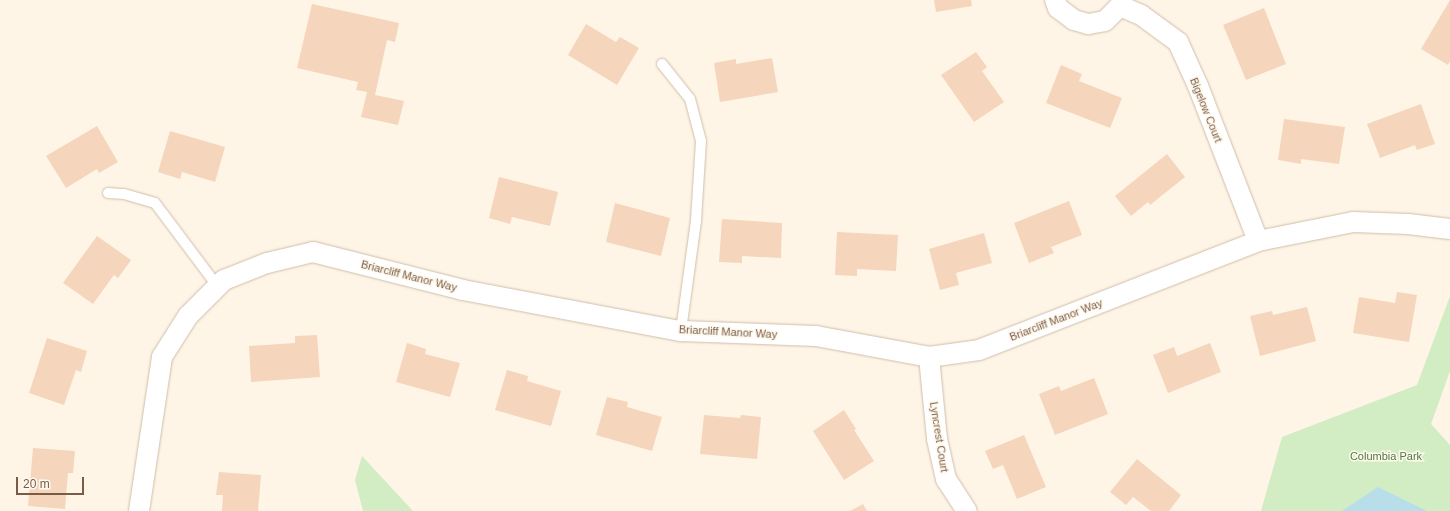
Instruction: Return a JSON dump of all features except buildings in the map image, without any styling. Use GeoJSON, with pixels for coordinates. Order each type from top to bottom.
{"type":"FeatureCollection","features":[{"type":"Feature","properties":{"kind":"street","name":"Bigelow Court"},"geometry":{"type":"LineString","coordinates":[[1055,0],[1058,8],[1074,20],[1088,24],[1105,21],[1120,3],[1141,15],[1178,42],[1198,86],[1258,241]]}},
{"type":"Feature","properties":{"kind":"street","name":"Briarcliff Manor Way"},"geometry":{"type":"LineString","coordinates":[[139,511],[162,357],[188,316],[224,280],[267,263],[313,252],[463,290],[681,331],[816,336],[929,357],[980,350],[1258,241],[1353,222],[1408,224],[1450,229]]}},
{"type":"Feature","properties":{"kind":"street","name":"Lyncrest Court"},"geometry":{"type":"LineString","coordinates":[[929,357],[937,439],[946,479],[967,511]]}},
{"type":"Feature","properties":{"kind":"lane"},"geometry":{"type":"LineString","coordinates":[[662,64],[690,99],[701,141],[696,221],[681,331]]}},
{"type":"Feature","properties":{"kind":"lane"},"geometry":{"type":"LineString","coordinates":[[108,193],[124,194],[155,203],[218,287]]}},
{"type":"Feature","properties":{"kind":"green space","name":"Columbia Park"},"geometry":{"type":"Polygon","coordinates":[[[1450,296],[1450,371],[1431,424],[1450,445],[1450,511],[1261,511],[1282,437],[1417,385],[1450,296]]]}},
{"type":"Feature","properties":{"kind":"green space"},"geometry":{"type":"Polygon","coordinates":[[[362,456],[413,511],[363,511],[355,480],[362,456]]]}},
{"type":"Feature","properties":{"kind":"water"},"geometry":{"type":"Polygon","coordinates":[[[1378,487],[1427,511],[1342,511],[1378,487]]]}}]}
